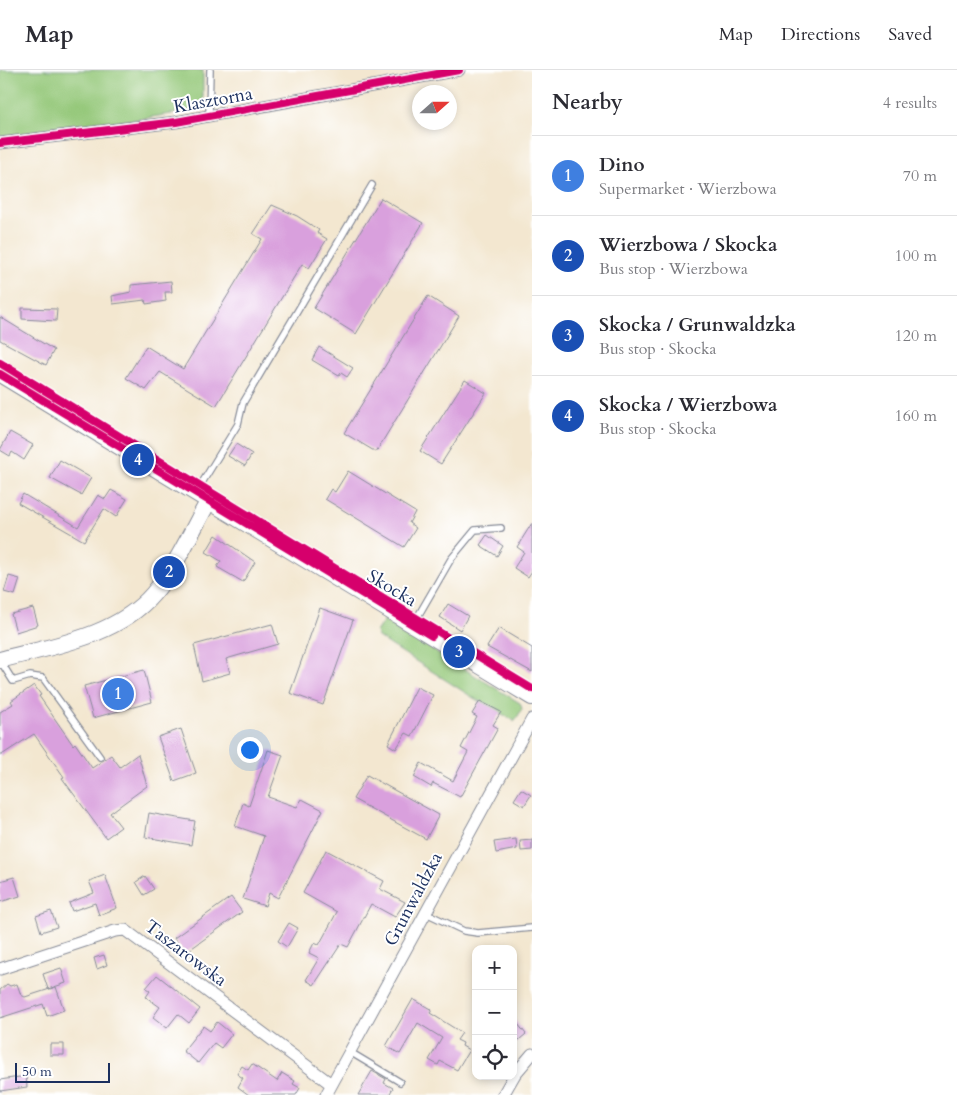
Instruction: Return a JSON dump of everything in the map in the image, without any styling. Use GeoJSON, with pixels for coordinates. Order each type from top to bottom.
{"type":"FeatureCollection","features":[{"type":"Feature","properties":{"kind":"street","name":"Klasztorna"},"geometry":{"type":"LineString","coordinates":[[0,143],[209,116],[458,70]]}},
{"type":"Feature","properties":{"kind":"street","name":"Skocka"},"geometry":{"type":"LineString","coordinates":[[0,374],[532,696]]}},
{"type":"Feature","properties":{"kind":"street"},"geometry":{"type":"LineString","coordinates":[[0,660],[83,638],[110,626],[138,608],[153,594],[169,572],[202,498]]}},
{"type":"Feature","properties":{"kind":"street","name":"Grunwaldzka"},"geometry":{"type":"LineString","coordinates":[[326,1095],[532,719]]}},
{"type":"Feature","properties":{"kind":"street","name":"Taszarowska"},"geometry":{"type":"LineString","coordinates":[[0,969],[115,931],[125,930],[331,1084]]}},
{"type":"Feature","properties":{"kind":"street"},"geometry":{"type":"LineString","coordinates":[[503,1095],[515,1074],[532,1054]]}},
{"type":"Feature","properties":{"kind":"lane"},"geometry":{"type":"LineString","coordinates":[[209,116],[210,70]]}},
{"type":"Feature","properties":{"kind":"lane"},"geometry":{"type":"LineString","coordinates":[[202,498],[238,424],[243,403],[372,185]]}},
{"type":"Feature","properties":{"kind":"lane"},"geometry":{"type":"LineString","coordinates":[[414,625],[451,559],[475,530],[501,528]]}},
{"type":"Feature","properties":{"kind":"lane"},"geometry":{"type":"LineString","coordinates":[[0,660],[13,681],[30,676],[43,678],[100,757]]}},
{"type":"Feature","properties":{"kind":"lane"},"geometry":{"type":"LineString","coordinates":[[426,913],[464,931],[478,933],[532,928]]}},
{"type":"Feature","properties":{"kind":"lane"},"geometry":{"type":"LineString","coordinates":[[350,1052],[400,1082]]}},
{"type":"Feature","properties":{"kind":"green space"},"geometry":{"type":"Polygon","coordinates":[[[0,70],[203,70],[203,109],[63,131],[0,138],[0,70]]]}},
{"type":"Feature","properties":{"kind":"green space"},"geometry":{"type":"Polygon","coordinates":[[[384,620],[520,703],[522,709],[515,721],[480,702],[378,637],[376,632],[384,620]]]}},
{"type":"Feature","properties":{"kind":"building"},"geometry":{"type":"Polygon","coordinates":[[[381,198],[423,223],[356,334],[314,308],[381,198]]]}},
{"type":"Feature","properties":{"kind":"building"},"geometry":{"type":"Polygon","coordinates":[[[272,205],[297,216],[319,230],[317,233],[327,239],[309,268],[302,264],[216,406],[160,372],[146,390],[126,378],[146,346],[183,369],[262,239],[253,234],[272,205]]]}},
{"type":"Feature","properties":{"kind":"building"},"geometry":{"type":"Polygon","coordinates":[[[171,281],[172,292],[165,292],[166,301],[146,304],[145,300],[113,304],[112,296],[131,292],[131,285],[171,281]]]}},
{"type":"Feature","properties":{"kind":"building"},"geometry":{"type":"Polygon","coordinates":[[[428,296],[459,316],[376,452],[344,433],[428,296]]]}},
{"type":"Feature","properties":{"kind":"building"},"geometry":{"type":"Polygon","coordinates":[[[22,308],[57,309],[56,321],[22,319],[22,308]]]}},
{"type":"Feature","properties":{"kind":"building"},"geometry":{"type":"Polygon","coordinates":[[[0,317],[54,350],[46,365],[0,340],[0,317]]]}},
{"type":"Feature","properties":{"kind":"building"},"geometry":{"type":"Polygon","coordinates":[[[319,347],[353,368],[347,377],[341,373],[339,376],[312,360],[319,347]]]}},
{"type":"Feature","properties":{"kind":"building"},"geometry":{"type":"Polygon","coordinates":[[[465,380],[486,393],[441,464],[420,451],[465,380]]]}},
{"type":"Feature","properties":{"kind":"building"},"geometry":{"type":"Polygon","coordinates":[[[10,432],[33,445],[24,460],[12,452],[10,456],[0,450],[10,432]]]}},
{"type":"Feature","properties":{"kind":"building"},"geometry":{"type":"Polygon","coordinates":[[[236,444],[252,454],[245,466],[228,456],[236,444]]]}},
{"type":"Feature","properties":{"kind":"building"},"geometry":{"type":"Polygon","coordinates":[[[60,460],[91,478],[81,495],[50,478],[60,460]]]}},
{"type":"Feature","properties":{"kind":"building"},"geometry":{"type":"Polygon","coordinates":[[[348,471],[415,512],[409,523],[416,528],[404,547],[325,499],[331,489],[335,492],[348,471]]]}},
{"type":"Feature","properties":{"kind":"building"},"geometry":{"type":"Polygon","coordinates":[[[111,490],[127,499],[116,517],[104,509],[84,541],[18,503],[23,494],[78,527],[98,495],[105,499],[111,490]]]}},
{"type":"Feature","properties":{"kind":"building"},"geometry":{"type":"Polygon","coordinates":[[[532,523],[532,571],[528,577],[514,568],[524,552],[517,547],[532,523]]]}},
{"type":"Feature","properties":{"kind":"building"},"geometry":{"type":"Polygon","coordinates":[[[216,535],[255,562],[243,582],[217,567],[221,561],[206,552],[216,535]]]}},
{"type":"Feature","properties":{"kind":"building"},"geometry":{"type":"Polygon","coordinates":[[[487,535],[503,546],[497,556],[480,545],[487,535]]]}},
{"type":"Feature","properties":{"kind":"building"},"geometry":{"type":"Polygon","coordinates":[[[9,576],[20,579],[15,595],[4,592],[9,576]]]}},
{"type":"Feature","properties":{"kind":"building"},"geometry":{"type":"Polygon","coordinates":[[[448,604],[468,616],[460,630],[440,617],[448,604]]]}},
{"type":"Feature","properties":{"kind":"building"},"geometry":{"type":"Polygon","coordinates":[[[33,608],[38,625],[16,632],[11,614],[33,608]]]}},
{"type":"Feature","properties":{"kind":"building"},"geometry":{"type":"Polygon","coordinates":[[[320,608],[353,620],[323,705],[290,693],[320,608]]]}},
{"type":"Feature","properties":{"kind":"building"},"geometry":{"type":"Polygon","coordinates":[[[272,624],[278,644],[226,659],[230,673],[202,681],[194,645],[272,624]]]}},
{"type":"Feature","properties":{"kind":"building"},"geometry":{"type":"Polygon","coordinates":[[[499,628],[532,648],[532,672],[487,647],[499,628]]]}},
{"type":"Feature","properties":{"kind":"building"},"geometry":{"type":"Polygon","coordinates":[[[144,670],[152,702],[93,718],[84,686],[144,670]]]}},
{"type":"Feature","properties":{"kind":"building"},"geometry":{"type":"Polygon","coordinates":[[[34,685],[41,695],[39,696],[73,745],[75,743],[92,768],[111,755],[120,767],[138,754],[147,786],[110,813],[121,827],[106,838],[62,778],[64,777],[34,734],[0,756],[0,712],[13,704],[11,701],[34,685]]]}},
{"type":"Feature","properties":{"kind":"building"},"geometry":{"type":"Polygon","coordinates":[[[417,687],[433,695],[412,736],[406,733],[396,749],[388,744],[417,687]]]}},
{"type":"Feature","properties":{"kind":"building"},"geometry":{"type":"Polygon","coordinates":[[[480,701],[501,712],[493,725],[498,728],[460,797],[433,783],[431,787],[414,777],[421,763],[453,781],[468,752],[461,748],[477,717],[472,714],[480,701]]]}},
{"type":"Feature","properties":{"kind":"building"},"geometry":{"type":"Polygon","coordinates":[[[181,729],[196,773],[174,781],[158,737],[181,729]]]}},
{"type":"Feature","properties":{"kind":"building"},"geometry":{"type":"Polygon","coordinates":[[[268,750],[283,755],[268,797],[297,807],[302,799],[323,810],[278,898],[269,893],[265,906],[243,899],[264,836],[235,826],[243,803],[249,806],[268,750]]]}},
{"type":"Feature","properties":{"kind":"building"},"geometry":{"type":"Polygon","coordinates":[[[367,775],[439,815],[426,839],[353,799],[367,775]]]}},
{"type":"Feature","properties":{"kind":"building"},"geometry":{"type":"Polygon","coordinates":[[[521,789],[531,795],[524,806],[514,800],[521,789]]]}},
{"type":"Feature","properties":{"kind":"building"},"geometry":{"type":"Polygon","coordinates":[[[149,813],[195,821],[191,845],[145,837],[149,813]]]}},
{"type":"Feature","properties":{"kind":"building"},"geometry":{"type":"Polygon","coordinates":[[[516,839],[517,849],[496,853],[494,842],[516,839]]]}},
{"type":"Feature","properties":{"kind":"building"},"geometry":{"type":"Polygon","coordinates":[[[532,840],[532,850],[521,851],[520,841],[532,840]]]}},
{"type":"Feature","properties":{"kind":"building"},"geometry":{"type":"Polygon","coordinates":[[[326,850],[384,881],[380,889],[405,902],[395,917],[371,904],[348,947],[341,944],[314,985],[306,980],[319,958],[309,953],[314,943],[319,945],[337,912],[303,893],[326,850]]]}},
{"type":"Feature","properties":{"kind":"building"},"geometry":{"type":"Polygon","coordinates":[[[105,875],[117,908],[99,915],[95,903],[72,911],[69,903],[94,893],[89,881],[105,875]]]}},
{"type":"Feature","properties":{"kind":"building"},"geometry":{"type":"Polygon","coordinates":[[[145,876],[154,889],[144,895],[136,882],[145,876]]]}},
{"type":"Feature","properties":{"kind":"building"},"geometry":{"type":"Polygon","coordinates":[[[14,877],[20,896],[0,902],[0,881],[14,877]]]}},
{"type":"Feature","properties":{"kind":"building"},"geometry":{"type":"Polygon","coordinates":[[[231,897],[242,912],[185,953],[174,938],[231,897]]]}},
{"type":"Feature","properties":{"kind":"building"},"geometry":{"type":"Polygon","coordinates":[[[51,911],[57,927],[41,932],[36,916],[51,911]]]}},
{"type":"Feature","properties":{"kind":"building"},"geometry":{"type":"Polygon","coordinates":[[[289,923],[298,928],[287,947],[278,941],[289,923]]]}},
{"type":"Feature","properties":{"kind":"building"},"geometry":{"type":"Polygon","coordinates":[[[104,955],[107,965],[97,969],[94,958],[104,955]]]}},
{"type":"Feature","properties":{"kind":"building"},"geometry":{"type":"Polygon","coordinates":[[[61,968],[66,983],[48,989],[43,974],[61,968]]]}},
{"type":"Feature","properties":{"kind":"building"},"geometry":{"type":"Polygon","coordinates":[[[157,975],[200,1009],[189,1023],[178,1014],[167,1028],[153,1017],[160,1007],[146,997],[150,991],[146,988],[157,975]]]}},
{"type":"Feature","properties":{"kind":"building"},"geometry":{"type":"Polygon","coordinates":[[[7,984],[10,986],[17,984],[21,995],[25,997],[56,987],[64,1010],[47,1016],[43,1004],[0,1018],[0,990],[7,984]]]}},
{"type":"Feature","properties":{"kind":"building"},"geometry":{"type":"Polygon","coordinates":[[[413,999],[432,1010],[430,1013],[462,1033],[457,1040],[463,1043],[462,1046],[469,1050],[457,1070],[440,1061],[438,1065],[429,1060],[442,1038],[418,1023],[400,1054],[386,1046],[413,999]]]}},
{"type":"Feature","properties":{"kind":"building"},"geometry":{"type":"Polygon","coordinates":[[[217,1022],[232,1034],[221,1048],[214,1043],[198,1063],[183,1051],[203,1026],[210,1031],[217,1022]]]}},
{"type":"Feature","properties":{"kind":"building"},"geometry":{"type":"Polygon","coordinates":[[[517,1023],[526,1034],[517,1042],[517,1023]]]}},
{"type":"Feature","properties":{"kind":"building"},"geometry":{"type":"Polygon","coordinates":[[[50,1044],[64,1044],[64,1055],[50,1055],[50,1044]]]}},
{"type":"Feature","properties":{"kind":"building"},"geometry":{"type":"Polygon","coordinates":[[[252,1064],[277,1081],[282,1073],[295,1081],[293,1084],[300,1088],[296,1095],[249,1095],[238,1087],[243,1078],[237,1074],[242,1066],[248,1070],[252,1064]]]}},
{"type":"Feature","properties":{"kind":"building"},"geometry":{"type":"Polygon","coordinates":[[[372,1071],[386,1079],[384,1083],[393,1088],[389,1095],[358,1095],[372,1071]]]}},
{"type":"Feature","properties":{"kind":"building"},"geometry":{"type":"Polygon","coordinates":[[[26,1076],[27,1087],[0,1091],[0,1080],[26,1076]]]}},
{"type":"Feature","properties":{"kind":"cycle path"},"geometry":{"type":"LineString","coordinates":[[0,143],[176,122],[459,70]]}},
{"type":"Feature","properties":{"kind":"cycle path"},"geometry":{"type":"LineString","coordinates":[[0,363],[532,689]]}},
{"type":"Feature","properties":{"kind":"cycle path"},"geometry":{"type":"LineString","coordinates":[[0,374],[432,636]]}},
{"type":"Feature","properties":{"kind":"place","name":"Skocka / Wierzbowa"},"geometry":{"type":"Point","coordinates":[138,460]}},
{"type":"Feature","properties":{"kind":"place","name":"Wierzbowa / Skocka"},"geometry":{"type":"Point","coordinates":[169,572]}},
{"type":"Feature","properties":{"kind":"place","name":"Skocka / Grunwaldzka"},"geometry":{"type":"Point","coordinates":[459,652]}},
{"type":"Feature","properties":{"kind":"place","name":"Dino"},"geometry":{"type":"Point","coordinates":[118,694]}}]}
